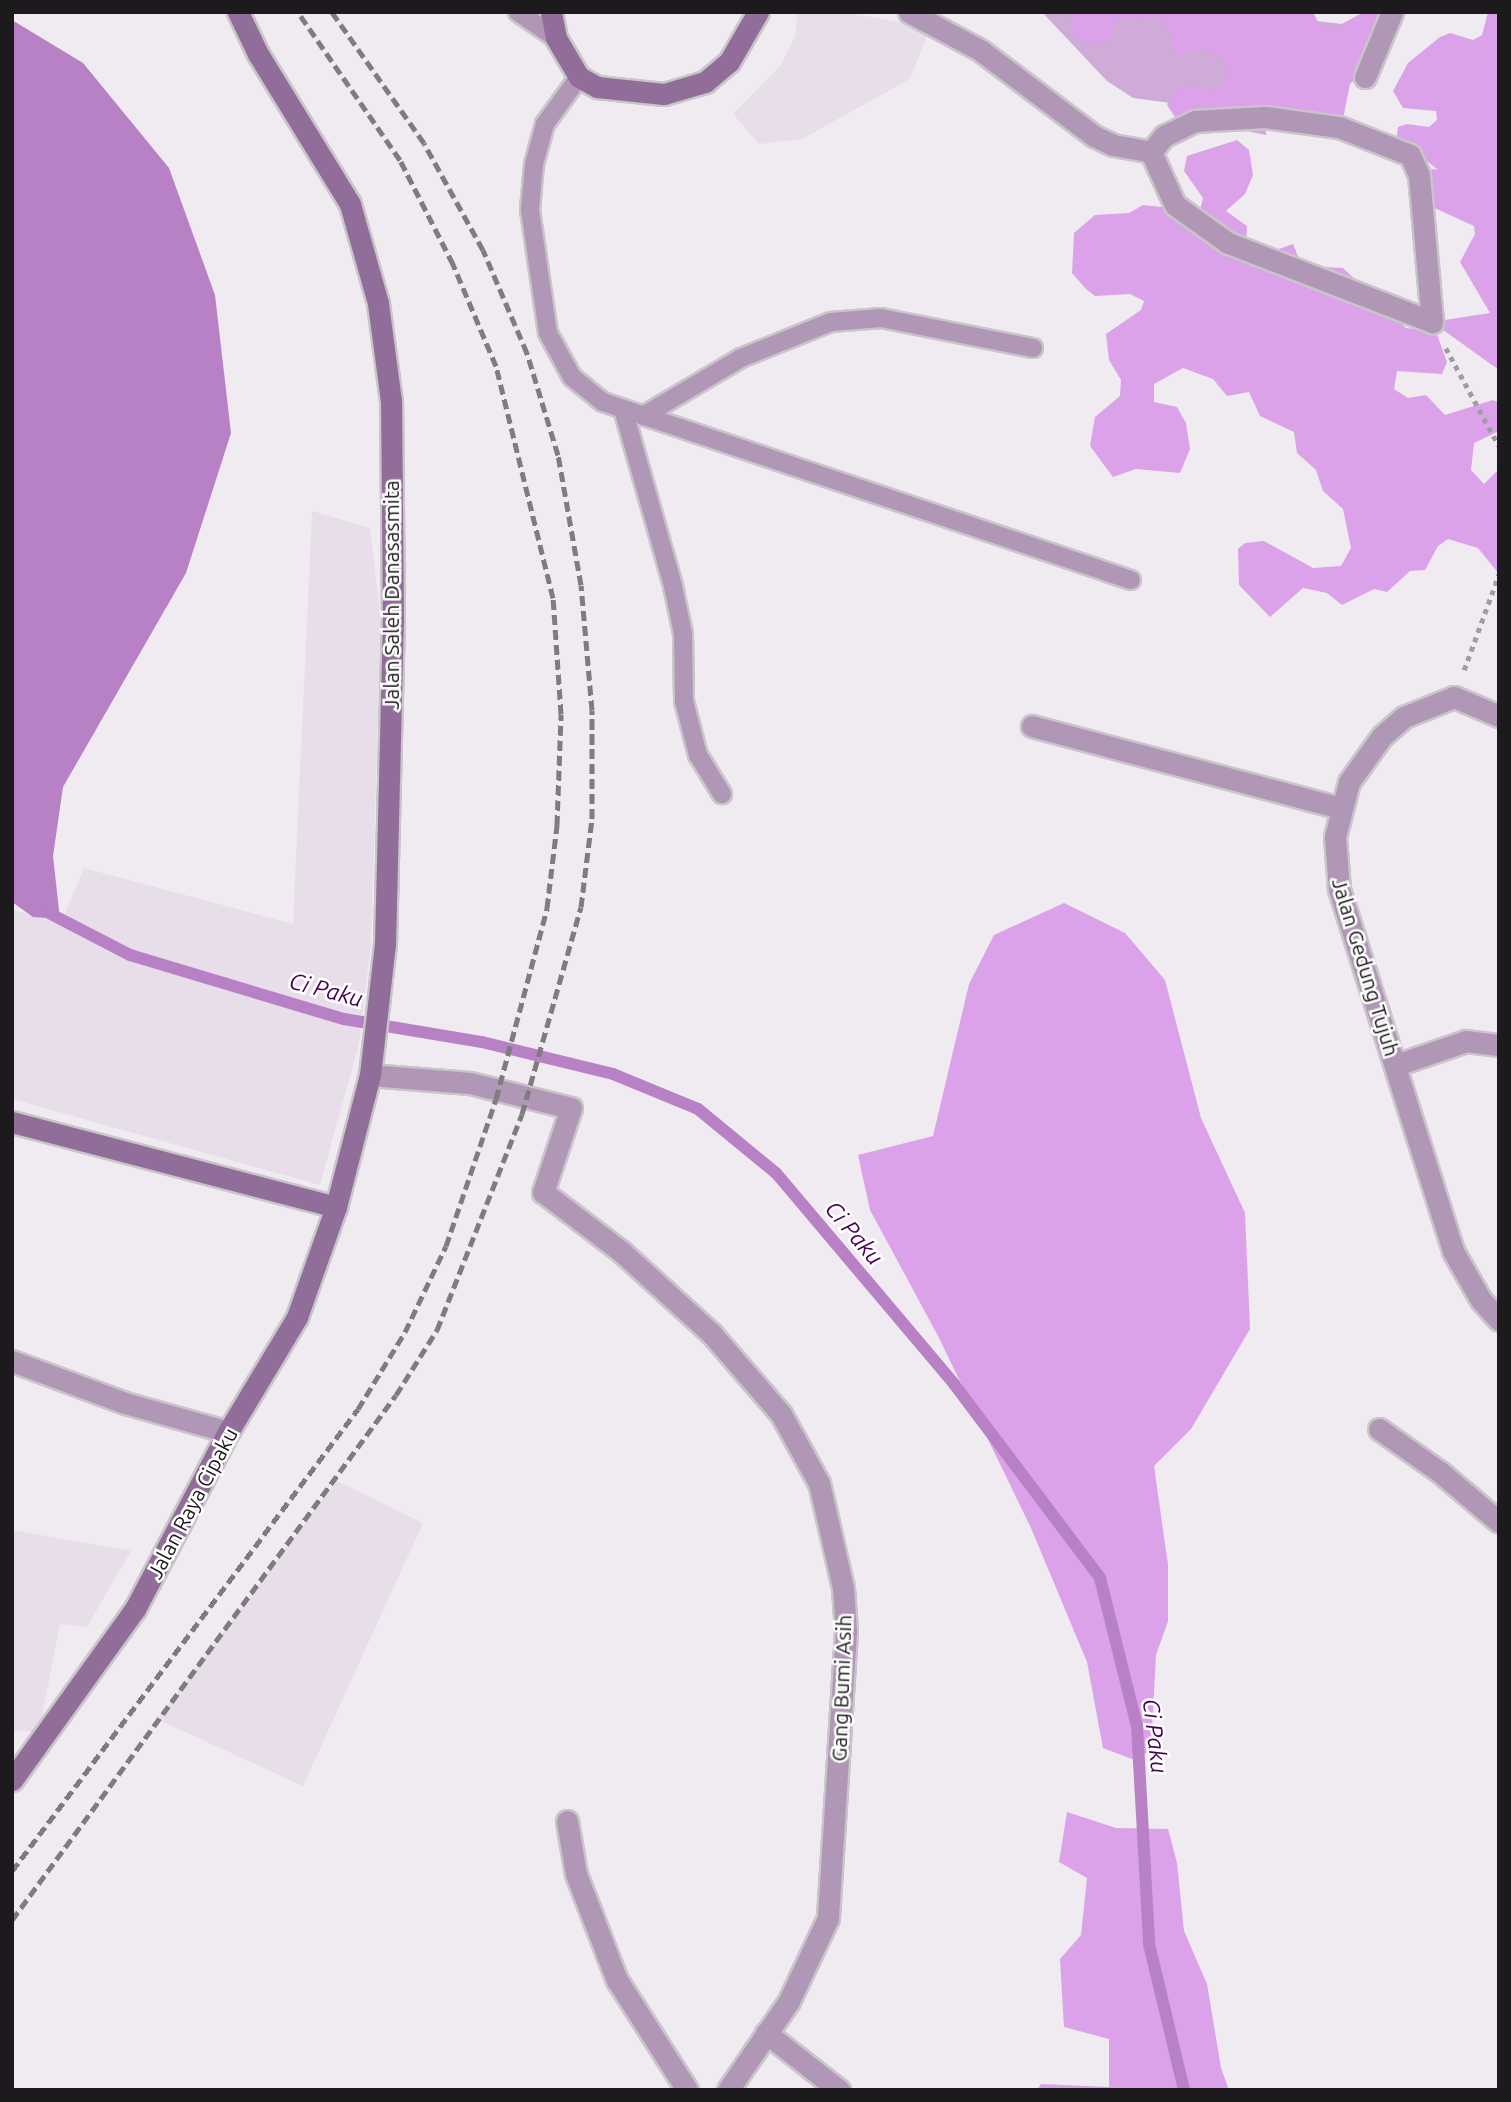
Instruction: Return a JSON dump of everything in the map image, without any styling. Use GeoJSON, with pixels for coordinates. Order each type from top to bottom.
{"type":"FeatureCollection","features":[{"type":"Feature","properties":{"kind":"main road","name":"Jalan Saleh Danasasmita"},"geometry":{"type":"LineString","coordinates":[[238,12],[258,54],[350,204],[378,303],[391,401],[393,623],[385,944],[370,1075],[336,1207]]}},
{"type":"Feature","properties":{"kind":"main road"},"geometry":{"type":"LineString","coordinates":[[551,12],[556,38],[567,50],[579,77],[597,87],[664,94],[705,82],[729,62],[758,12]]}},
{"type":"Feature","properties":{"kind":"main road"},"geometry":{"type":"LineString","coordinates":[[12,1122],[336,1207]]}},
{"type":"Feature","properties":{"kind":"main road","name":"Jalan Raya Cipaku"},"geometry":{"type":"LineString","coordinates":[[12,1780],[135,1609],[228,1432],[297,1317],[336,1207]]}},
{"type":"Feature","properties":{"kind":"street"},"geometry":{"type":"LineString","coordinates":[[909,12],[1005,66],[1094,136],[1151,152],[1175,205],[1228,243],[1432,322],[1419,175],[1410,155],[1339,127],[1265,117],[1195,121],[1164,135],[1151,152]]}},
{"type":"Feature","properties":{"kind":"street"},"geometry":{"type":"LineString","coordinates":[[1365,77],[1392,12]]}},
{"type":"Feature","properties":{"kind":"street"},"geometry":{"type":"LineString","coordinates":[[1454,697],[1499,716]]}},
{"type":"Feature","properties":{"kind":"street","name":"Jalan Gedung Tujuh"},"geometry":{"type":"LineString","coordinates":[[1454,697],[1404,717],[1382,736],[1349,782],[1340,808],[1335,837],[1339,889],[1453,1251],[1481,1300],[1499,1320]]}},
{"type":"Feature","properties":{"kind":"street"},"geometry":{"type":"LineString","coordinates":[[1031,726],[1340,808]]}},
{"type":"Feature","properties":{"kind":"street"},"geometry":{"type":"LineString","coordinates":[[1396,1065],[1466,1041],[1499,1045]]}},
{"type":"Feature","properties":{"kind":"street","name":"Gang Bumi Asih"},"geometry":{"type":"LineString","coordinates":[[370,1075],[470,1083],[571,1108],[543,1192],[668,1291],[751,1376],[804,1450],[831,1527],[842,1588],[846,1663],[828,1918],[802,1978],[728,2090]]}},
{"type":"Feature","properties":{"kind":"street"},"geometry":{"type":"LineString","coordinates":[[12,1361],[125,1403],[228,1432]]}},
{"type":"Feature","properties":{"kind":"street"},"geometry":{"type":"LineString","coordinates":[[1379,1430],[1440,1472],[1499,1522]]}},
{"type":"Feature","properties":{"kind":"street"},"geometry":{"type":"LineString","coordinates":[[567,1821],[576,1874],[612,1968],[687,2090]]}},
{"type":"Feature","properties":{"kind":"street"},"geometry":{"type":"LineString","coordinates":[[766,2033],[839,2090]]}},
{"type":"Feature","properties":{"kind":"lane"},"geometry":{"type":"LineString","coordinates":[[519,12],[556,38]]}},
{"type":"Feature","properties":{"kind":"lane"},"geometry":{"type":"LineString","coordinates":[[579,77],[545,124],[534,164],[530,210],[548,333],[572,377],[603,402],[1131,580]]}},
{"type":"Feature","properties":{"kind":"lane"},"geometry":{"type":"LineString","coordinates":[[643,416],[741,358],[831,322],[881,318],[1033,348]]}},
{"type":"Feature","properties":{"kind":"lane"},"geometry":{"type":"LineString","coordinates":[[623,409],[673,586],[682,634],[684,701],[698,755],[722,794]]}},
{"type":"Feature","properties":{"kind":"path"},"geometry":{"type":"LineString","coordinates":[[1432,322],[1499,446]]}},
{"type":"Feature","properties":{"kind":"path"},"geometry":{"type":"LineString","coordinates":[[1454,697],[1499,574]]}},
{"type":"Feature","properties":{"kind":"shaded area"},"geometry":{"type":"Polygon","coordinates":[[[798,12],[844,12],[930,28],[910,79],[802,139],[759,144],[733,114],[780,66],[795,37],[798,12]]]}},
{"type":"Feature","properties":{"kind":"shaded area"},"geometry":{"type":"Polygon","coordinates":[[[1042,12],[1300,12],[1299,19],[1368,27],[1336,125],[1133,98],[1107,81],[1042,12]]]}},
{"type":"Feature","properties":{"kind":"shaded area"},"geometry":{"type":"Polygon","coordinates":[[[1062,12],[1313,12],[1320,26],[1336,27],[1364,12],[1387,12],[1388,48],[1350,84],[1343,119],[1326,138],[1265,104],[1266,135],[1175,117],[1167,105],[1172,91],[1186,85],[1218,91],[1227,79],[1223,59],[1200,49],[1177,56],[1163,18],[1117,20],[1112,38],[1091,47],[1073,35],[1070,13],[1062,12]]]}},
{"type":"Feature","properties":{"kind":"shaded area"},"geometry":{"type":"Polygon","coordinates":[[[1488,12],[1499,12],[1499,370],[1432,322],[1490,313],[1460,262],[1475,234],[1474,226],[1419,201],[1426,168],[1438,170],[1397,136],[1398,127],[1407,124],[1429,127],[1437,120],[1436,111],[1403,108],[1393,91],[1408,63],[1440,37],[1450,33],[1473,40],[1482,35],[1488,12]]]}},
{"type":"Feature","properties":{"kind":"shaded area"},"geometry":{"type":"Polygon","coordinates":[[[12,20],[83,63],[169,168],[215,295],[231,433],[186,573],[63,787],[53,856],[60,919],[33,917],[12,902],[12,20]]]}},
{"type":"Feature","properties":{"kind":"shaded area"},"geometry":{"type":"Polygon","coordinates":[[[1237,140],[1249,150],[1253,175],[1245,194],[1226,211],[1247,226],[1246,245],[1264,254],[1293,244],[1302,266],[1343,268],[1406,328],[1436,332],[1447,362],[1442,374],[1397,371],[1394,389],[1408,398],[1426,395],[1445,415],[1493,400],[1498,402],[1499,431],[1474,443],[1471,470],[1484,484],[1499,469],[1499,574],[1478,548],[1448,539],[1438,546],[1425,570],[1410,571],[1387,592],[1374,589],[1342,605],[1327,593],[1303,588],[1270,617],[1239,585],[1238,549],[1245,543],[1264,541],[1313,568],[1341,566],[1351,548],[1343,509],[1323,491],[1316,470],[1297,453],[1294,432],[1260,416],[1249,392],[1227,396],[1213,379],[1183,368],[1154,384],[1154,402],[1177,407],[1186,423],[1190,449],[1180,473],[1136,469],[1113,477],[1090,446],[1095,417],[1120,396],[1121,380],[1109,360],[1106,334],[1141,310],[1144,301],[1130,294],[1095,296],[1086,289],[1072,273],[1074,233],[1095,215],[1129,213],[1143,205],[1171,208],[1197,223],[1203,198],[1184,171],[1187,156],[1237,140]]]}},
{"type":"Feature","properties":{"kind":"shaded area"},"geometry":{"type":"Polygon","coordinates":[[[312,511],[370,528],[381,622],[371,943],[359,1043],[320,1185],[12,1099],[12,910],[61,923],[84,868],[293,924],[312,511]]]}},
{"type":"Feature","properties":{"kind":"shaded area"},"geometry":{"type":"Polygon","coordinates":[[[1064,903],[1125,933],[1165,980],[1201,1118],[1245,1213],[1250,1329],[1191,1429],[1154,1466],[1168,1565],[1168,1621],[1156,1655],[1151,1751],[1132,1759],[1103,1748],[1087,1662],[1031,1528],[938,1336],[870,1210],[858,1155],[933,1136],[969,984],[994,935],[1064,903]]]}},
{"type":"Feature","properties":{"kind":"shaded area"},"geometry":{"type":"Polygon","coordinates":[[[337,1481],[423,1523],[303,1786],[157,1719],[337,1481]]]}},
{"type":"Feature","properties":{"kind":"shaded area"},"geometry":{"type":"Polygon","coordinates":[[[12,1530],[131,1551],[87,1627],[60,1624],[39,1732],[12,1730],[12,1530]]]}},
{"type":"Feature","properties":{"kind":"shaded area"},"geometry":{"type":"Polygon","coordinates":[[[1067,1812],[1116,1828],[1168,1829],[1177,1863],[1184,1931],[1207,1984],[1221,2068],[1229,2090],[1037,2090],[1041,2084],[1109,2087],[1109,2039],[1064,2027],[1060,1959],[1081,1935],[1087,1878],[1059,1862],[1067,1812]]]}},
{"type":"Feature","properties":{"kind":"waterway","name":"Ci Paku"},"geometry":{"type":"LineString","coordinates":[[45,911],[130,955],[344,1019],[482,1042],[613,1074],[698,1109],[776,1173],[954,1384],[1100,1578],[1137,1726],[1149,1944],[1184,2090]]}},
{"type":"Feature","properties":{"kind":"railway"},"geometry":{"type":"LineString","coordinates":[[12,1871],[358,1409],[405,1332],[446,1246],[496,1099],[547,908],[557,825],[561,714],[553,598],[496,366],[453,264],[400,160],[298,12]]}},
{"type":"Feature","properties":{"kind":"railway"},"geometry":{"type":"LineString","coordinates":[[12,1920],[396,1395],[437,1330],[522,1114],[581,907],[592,819],[592,710],[581,585],[558,455],[527,353],[483,250],[424,143],[332,12]]}}]}
